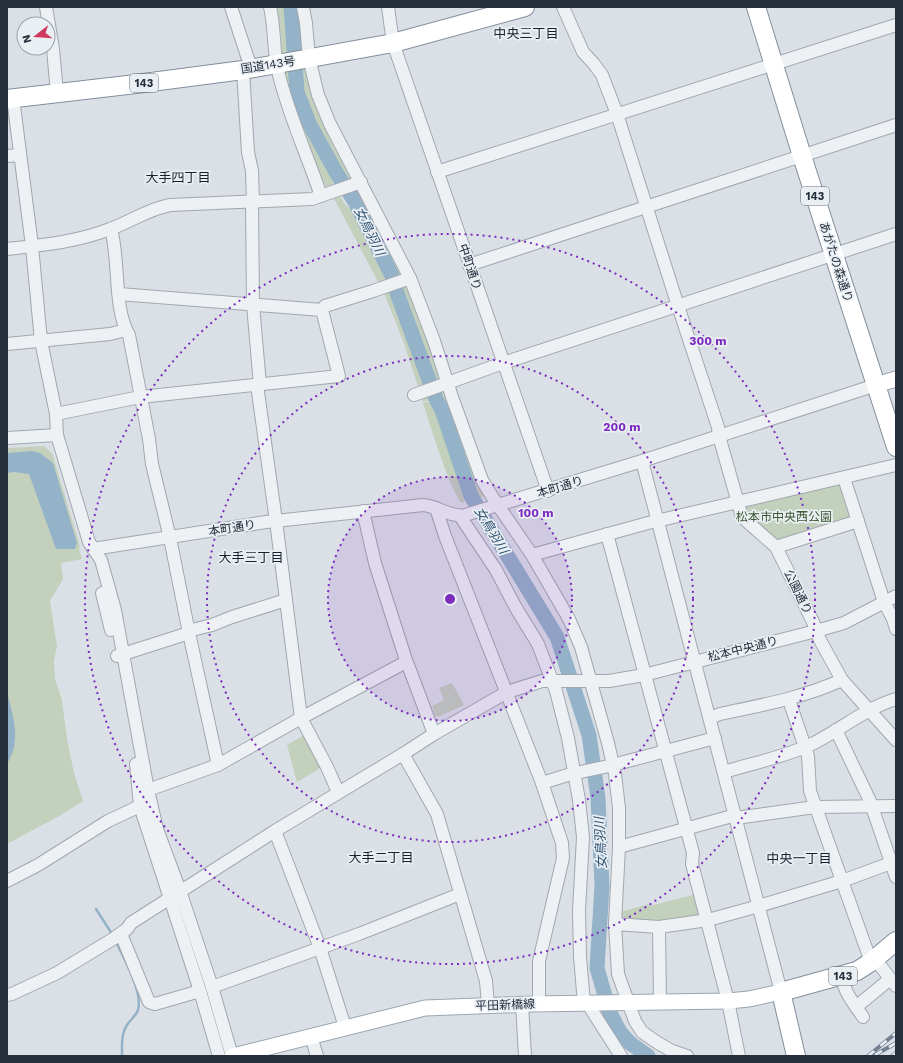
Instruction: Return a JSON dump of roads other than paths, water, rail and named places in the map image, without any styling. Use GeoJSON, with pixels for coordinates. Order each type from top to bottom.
{"type":"FeatureCollection","features":[{"type":"Feature","properties":{"kind":"highway","name":"国道143号"},"geometry":{"type":"LineString","coordinates":[[10,99],[247,69],[307,59],[393,43],[525,7]]}},
{"type":"Feature","properties":{"kind":"highway","name":"あがたの森通り"},"geometry":{"type":"LineString","coordinates":[[756,7],[777,63],[838,253],[885,382],[896,419]]}},
{"type":"Feature","properties":{"kind":"highway","name":"あがたの森通り"},"geometry":{"type":"LineString","coordinates":[[764,7],[777,63]]}},
{"type":"Feature","properties":{"kind":"highway","name":"あがたの森通り"},"geometry":{"type":"LineString","coordinates":[[885,382],[896,447]]}},
{"type":"Feature","properties":{"kind":"highway","name":"143"},"geometry":{"type":"LineString","coordinates":[[781,992],[842,976],[858,970],[896,941]]}},
{"type":"Feature","properties":{"kind":"highway"},"geometry":{"type":"LineString","coordinates":[[781,992],[796,1056]]}},
{"type":"Feature","properties":{"kind":"main road","name":"平田新橋線"},"geometry":{"type":"LineString","coordinates":[[233,1056],[425,1008],[539,1003],[728,1001],[749,999],[781,992]]}},
{"type":"Feature","properties":{"kind":"street"},"geometry":{"type":"LineString","coordinates":[[46,7],[53,49],[57,93]]}},
{"type":"Feature","properties":{"kind":"street"},"geometry":{"type":"LineString","coordinates":[[231,7],[247,69],[248,152],[252,171],[253,305],[259,385],[301,718],[327,767],[338,792]]}},
{"type":"Feature","properties":{"kind":"street"},"geometry":{"type":"LineString","coordinates":[[270,7],[284,95],[311,164],[325,194]]}},
{"type":"Feature","properties":{"kind":"street"},"geometry":{"type":"LineString","coordinates":[[303,7],[306,23],[307,59],[318,95],[358,183],[423,309],[445,384],[479,472],[496,506],[532,555],[569,619],[581,647],[588,681],[608,743],[609,766],[619,808],[616,924],[618,974],[624,1002],[642,1032],[672,1051],[687,1056]]}},
{"type":"Feature","properties":{"kind":"street","name":"中町通り"},"geometry":{"type":"LineString","coordinates":[[388,7],[393,43],[548,490]]}},
{"type":"Feature","properties":{"kind":"street","name":"公園通り"},"geometry":{"type":"LineString","coordinates":[[563,7],[583,52],[602,75],[617,114],[718,427],[719,436],[742,517],[776,547],[820,640],[842,680],[896,740]]}},
{"type":"Feature","properties":{"kind":"street"},"geometry":{"type":"LineString","coordinates":[[437,172],[896,25]]}},
{"type":"Feature","properties":{"kind":"street"},"geometry":{"type":"LineString","coordinates":[[10,99],[20,155],[32,246],[41,341],[56,414],[57,435],[89,542],[93,549],[96,570],[121,655],[157,829],[200,991],[219,1056]]}},
{"type":"Feature","properties":{"kind":"street"},"geometry":{"type":"LineString","coordinates":[[469,265],[896,125]]}},
{"type":"Feature","properties":{"kind":"street"},"geometry":{"type":"LineString","coordinates":[[7,156],[20,155]]}},
{"type":"Feature","properties":{"kind":"street"},"geometry":{"type":"LineString","coordinates":[[7,249],[91,236],[111,229],[154,209],[170,205],[312,199],[358,183]]}},
{"type":"Feature","properties":{"kind":"street"},"geometry":{"type":"LineString","coordinates":[[111,229],[115,246],[121,311],[129,336],[149,439],[152,464],[170,538],[218,765]]}},
{"type":"Feature","properties":{"kind":"street"},"geometry":{"type":"LineString","coordinates":[[417,394],[503,363],[896,234]]}},
{"type":"Feature","properties":{"kind":"street"},"geometry":{"type":"LineString","coordinates":[[322,310],[325,306],[408,278]]}},
{"type":"Feature","properties":{"kind":"street"},"geometry":{"type":"LineString","coordinates":[[119,294],[322,310]]}},
{"type":"Feature","properties":{"kind":"street"},"geometry":{"type":"LineString","coordinates":[[56,414],[140,397],[339,376],[322,310]]}},
{"type":"Feature","properties":{"kind":"street"},"geometry":{"type":"LineString","coordinates":[[7,344],[110,334],[126,330]]}},
{"type":"Feature","properties":{"kind":"street","name":"本町通り"},"geometry":{"type":"LineString","coordinates":[[93,549],[276,521],[423,505],[464,516],[642,461],[885,382]]}},
{"type":"Feature","properties":{"kind":"street"},"geometry":{"type":"LineString","coordinates":[[7,438],[57,435]]}},
{"type":"Feature","properties":{"kind":"street"},"geometry":{"type":"LineString","coordinates":[[642,461],[716,738],[781,992]]}},
{"type":"Feature","properties":{"kind":"street"},"geometry":{"type":"LineString","coordinates":[[532,555],[658,521],[896,465]]}},
{"type":"Feature","properties":{"kind":"street"},"geometry":{"type":"LineString","coordinates":[[844,478],[884,602],[895,622]]}},
{"type":"Feature","properties":{"kind":"street"},"geometry":{"type":"LineString","coordinates":[[436,508],[445,536],[542,783],[562,843],[563,858],[539,961],[539,1003]]}},
{"type":"Feature","properties":{"kind":"street"},"geometry":{"type":"LineString","coordinates":[[363,511],[375,563],[406,662],[434,734]]}},
{"type":"Feature","properties":{"kind":"street"},"geometry":{"type":"LineString","coordinates":[[464,516],[538,644],[554,680],[577,773],[580,800],[583,837],[579,911],[580,957],[588,1003],[621,1056]]}},
{"type":"Feature","properties":{"kind":"street"},"geometry":{"type":"LineString","coordinates":[[776,547],[858,521]]}},
{"type":"Feature","properties":{"kind":"street"},"geometry":{"type":"LineString","coordinates":[[607,534],[693,853],[692,864],[708,920],[728,1001],[739,1056]]}},
{"type":"Feature","properties":{"kind":"street","name":"松本中央通り"},"geometry":{"type":"LineString","coordinates":[[7,995],[57,973],[117,937],[127,929],[131,923],[275,831],[434,734],[507,692],[542,680],[609,681],[644,675],[844,623],[896,596]]}},
{"type":"Feature","properties":{"kind":"street"},"geometry":{"type":"LineString","coordinates":[[121,655],[189,633],[192,630],[212,625],[286,600]]}},
{"type":"Feature","properties":{"kind":"street"},"geometry":{"type":"LineString","coordinates":[[121,655],[135,756],[140,806],[212,987],[233,1056]]}},
{"type":"Feature","properties":{"kind":"street"},"geometry":{"type":"LineString","coordinates":[[148,790],[218,765],[301,718],[406,662]]}},
{"type":"Feature","properties":{"kind":"street"},"geometry":{"type":"LineString","coordinates":[[710,718],[720,714],[789,700],[821,690],[842,680]]}},
{"type":"Feature","properties":{"kind":"street"},"geometry":{"type":"LineString","coordinates":[[724,772],[804,747],[886,702],[896,699]]}},
{"type":"Feature","properties":{"kind":"street"},"geometry":{"type":"LineString","coordinates":[[789,700],[808,756],[810,791],[842,881],[873,960],[893,982],[856,1007]]}},
{"type":"Feature","properties":{"kind":"street"},"geometry":{"type":"LineString","coordinates":[[836,730],[872,806],[896,877]]}},
{"type":"Feature","properties":{"kind":"street"},"geometry":{"type":"LineString","coordinates":[[542,783],[716,738]]}},
{"type":"Feature","properties":{"kind":"street"},"geometry":{"type":"LineString","coordinates":[[403,754],[437,814],[486,981],[488,1005]]}},
{"type":"Feature","properties":{"kind":"street"},"geometry":{"type":"LineString","coordinates":[[7,881],[38,865],[108,821],[140,806]]}},
{"type":"Feature","properties":{"kind":"street"},"geometry":{"type":"LineString","coordinates":[[619,846],[736,816],[815,807],[896,806]]}},
{"type":"Feature","properties":{"kind":"street"},"geometry":{"type":"LineString","coordinates":[[275,831],[320,948],[345,1028]]}},
{"type":"Feature","properties":{"kind":"street"},"geometry":{"type":"LineString","coordinates":[[616,924],[659,927],[708,920],[842,881],[891,863]]}},
{"type":"Feature","properties":{"kind":"street"},"geometry":{"type":"LineString","coordinates":[[212,987],[320,948],[460,894]]}},
{"type":"Feature","properties":{"kind":"street"},"geometry":{"type":"LineString","coordinates":[[659,927],[660,1002]]}},
{"type":"Feature","properties":{"kind":"street"},"geometry":{"type":"LineString","coordinates":[[117,937],[149,1002],[155,1004],[200,991]]}},
{"type":"Feature","properties":{"kind":"street"},"geometry":{"type":"LineString","coordinates":[[842,976],[843,986],[863,1017]]}},
{"type":"Feature","properties":{"kind":"street"},"geometry":{"type":"LineString","coordinates":[[522,1004],[525,1056]]}},
{"type":"Feature","properties":{"kind":"street"},"geometry":{"type":"LineString","coordinates":[[312,1036],[317,1056]]}},
{"type":"Feature","properties":{"kind":"water"},"geometry":{"type":"Polygon","coordinates":[[[32,451],[40,453],[53,463],[77,543],[75,549],[56,549],[29,474],[14,472],[7,473],[7,453],[32,451]]]}},
{"type":"Feature","properties":{"kind":"water"},"geometry":{"type":"Polygon","coordinates":[[[7,692],[14,719],[15,737],[12,755],[7,764],[7,692]]]}},
{"type":"Feature","properties":{"kind":"waterway","name":"女鳥羽川"},"geometry":{"type":"LineString","coordinates":[[291,7],[297,92],[309,123],[337,174],[355,202],[392,276],[436,399],[442,410],[471,496],[557,637],[589,735],[598,798],[602,886],[597,968],[610,1013],[620,1032],[630,1043],[648,1056]]}},
{"type":"Feature","properties":{"kind":"waterway"},"geometry":{"type":"LineString","coordinates":[[96,909],[112,934]]}},
{"type":"Feature","properties":{"kind":"waterway"},"geometry":{"type":"LineString","coordinates":[[116,942],[132,975],[138,994],[139,1003],[137,1012],[127,1025],[124,1032],[122,1040],[122,1056]]}},
{"type":"Feature","properties":{"kind":"railway"},"geometry":{"type":"LineString","coordinates":[[868,1056],[896,1033]]}},
{"type":"Feature","properties":{"kind":"railway"},"geometry":{"type":"LineString","coordinates":[[875,1055],[896,1043]]}},
{"type":"Feature","properties":{"kind":"railway"},"geometry":{"type":"LineString","coordinates":[[892,1056],[896,1053]]}},
{"type":"Feature","properties":{"kind":"district","name":"中央三丁目"},"geometry":{"type":"Point","coordinates":[526,33]}},
{"type":"Feature","properties":{"kind":"district","name":"大手四丁目"},"geometry":{"type":"Point","coordinates":[178,177]}},
{"type":"Feature","properties":{"kind":"district","name":"大手三丁目"},"geometry":{"type":"Point","coordinates":[251,557]}},
{"type":"Feature","properties":{"kind":"district","name":"大手二丁目"},"geometry":{"type":"Point","coordinates":[381,857]}},
{"type":"Feature","properties":{"kind":"district","name":"中央一丁目"},"geometry":{"type":"Point","coordinates":[799,858]}},
{"type":"Feature","properties":{"kind":"park label","name":"松本市中央西公園"},"geometry":{"type":"Point","coordinates":[784,517]}}]}
